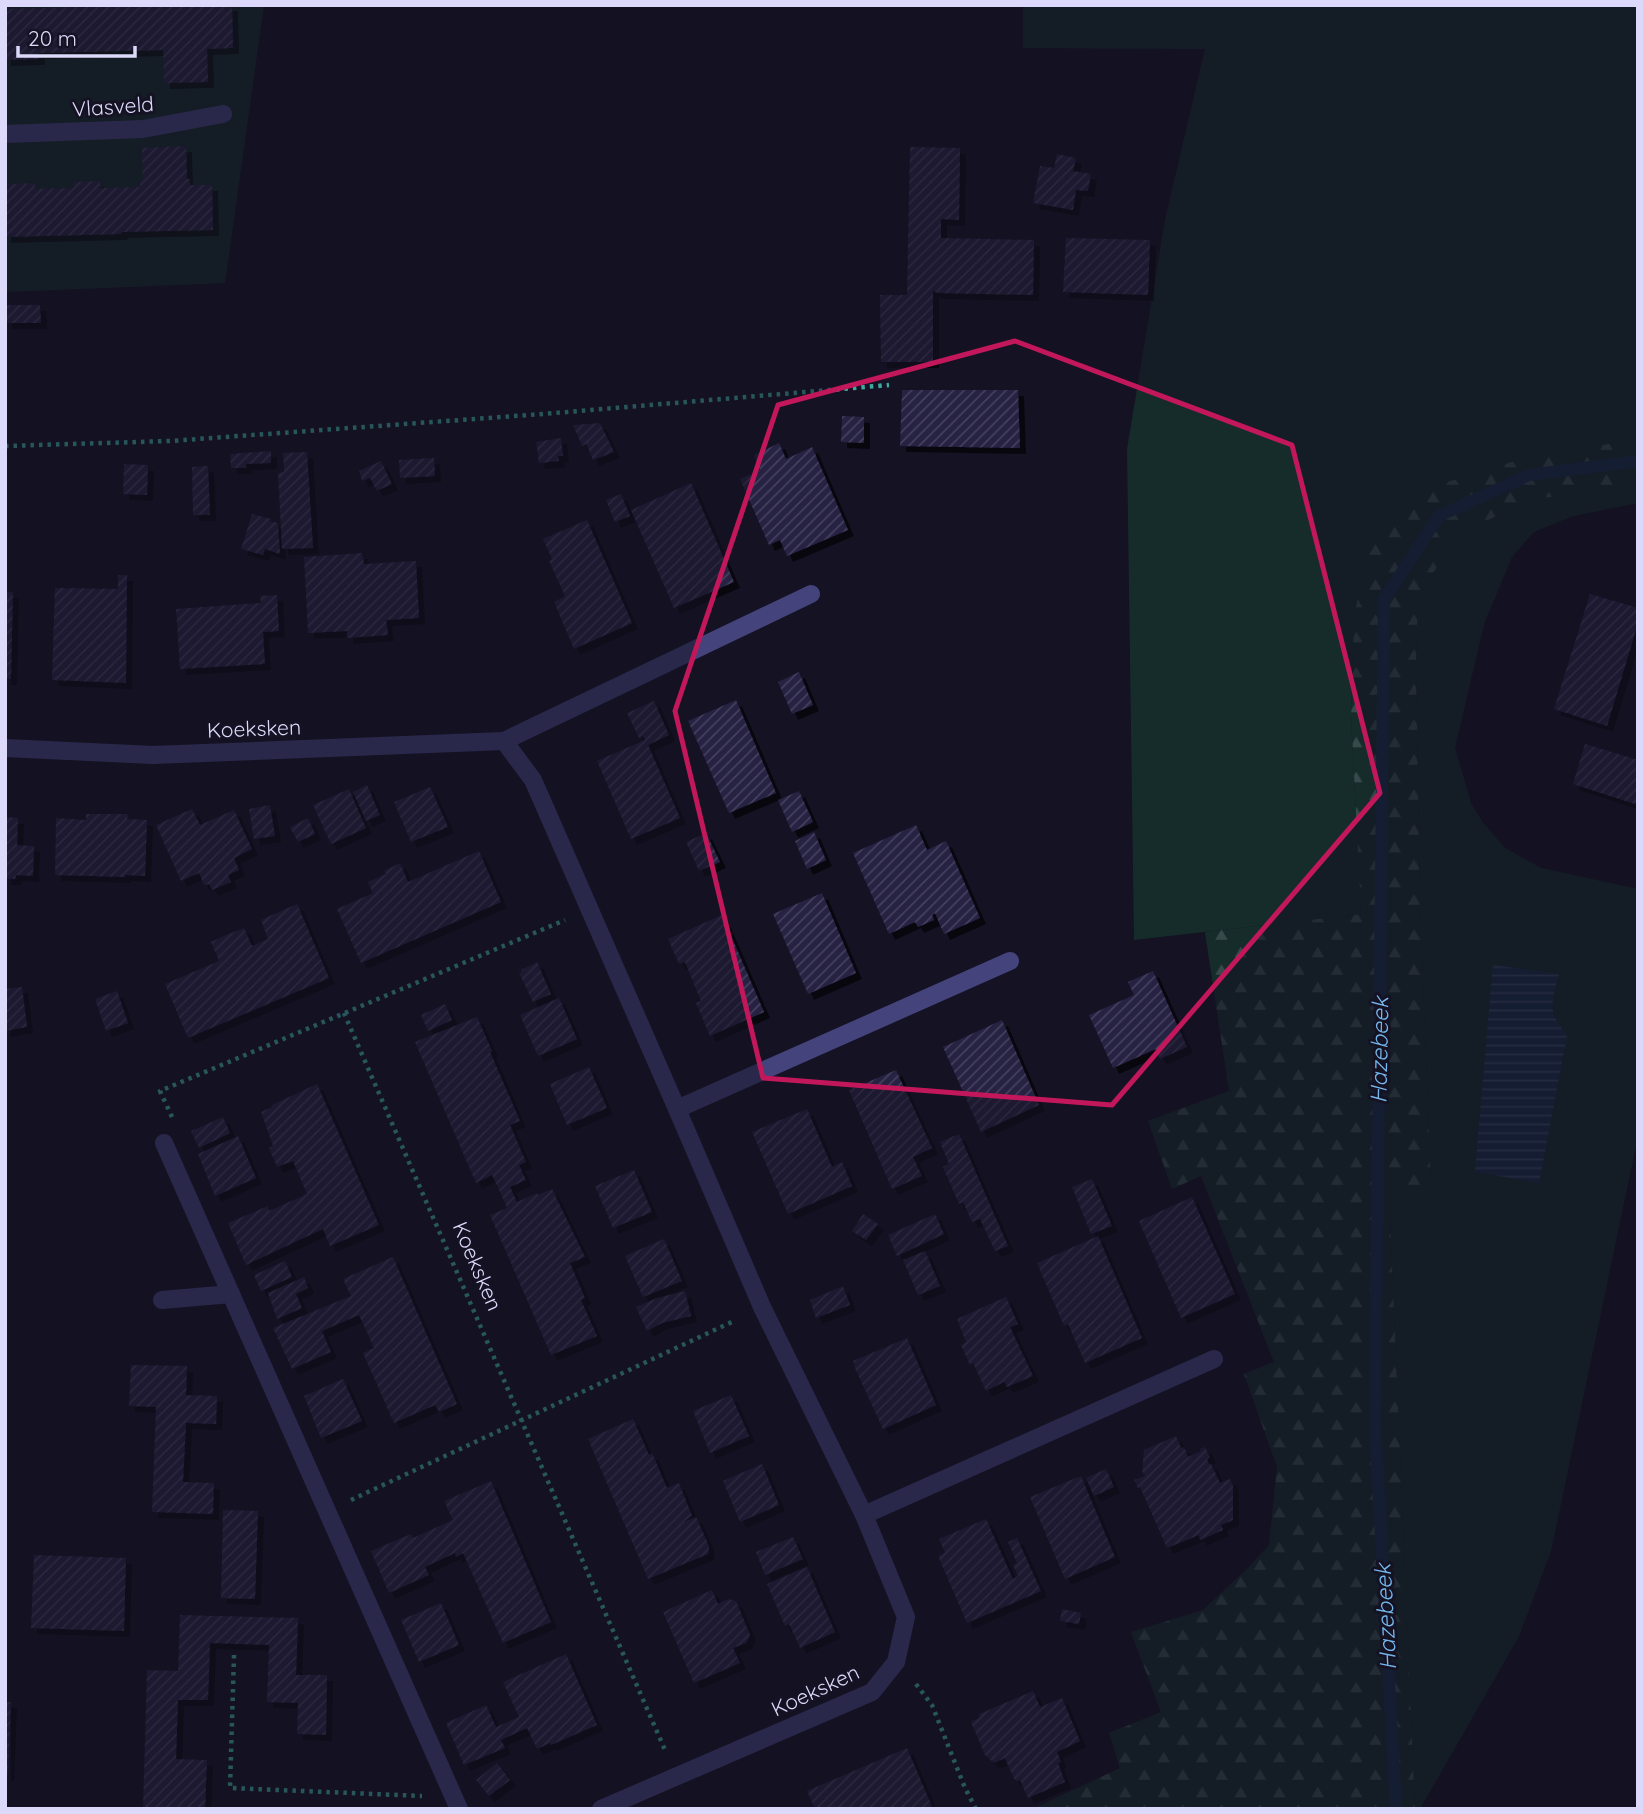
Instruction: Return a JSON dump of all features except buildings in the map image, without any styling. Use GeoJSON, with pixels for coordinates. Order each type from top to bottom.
{"type":"FeatureCollection","features":[{"type":"Feature","properties":{"kind":"street","name":"Vlasveld"},"geometry":{"type":"LineString","coordinates":[[5,134],[143,130],[223,114]]}},
{"type":"Feature","properties":{"kind":"street","name":"Koeksken"},"geometry":{"type":"LineString","coordinates":[[5,748],[153,755],[504,741],[811,594]]}},
{"type":"Feature","properties":{"kind":"street","name":"Koeksken"},"geometry":{"type":"LineString","coordinates":[[504,741],[533,780],[762,1307],[864,1516],[906,1617],[896,1662],[872,1692],[601,1809]]}},
{"type":"Feature","properties":{"kind":"street"},"geometry":{"type":"LineString","coordinates":[[677,1109],[1010,961]]}},
{"type":"Feature","properties":{"kind":"street"},"geometry":{"type":"LineString","coordinates":[[164,1143],[457,1803]]}},
{"type":"Feature","properties":{"kind":"street"},"geometry":{"type":"LineString","coordinates":[[162,1300],[231,1294]]}},
{"type":"Feature","properties":{"kind":"street"},"geometry":{"type":"LineString","coordinates":[[864,1516],[1214,1359]]}},
{"type":"Feature","properties":{"kind":"path"},"geometry":{"type":"LineString","coordinates":[[5,446],[184,440],[889,385]]}},
{"type":"Feature","properties":{"kind":"path"},"geometry":{"type":"LineString","coordinates":[[164,1143],[177,1129],[160,1091],[590,909]]}},
{"type":"Feature","properties":{"kind":"path","name":"Koeksken"},"geometry":{"type":"LineString","coordinates":[[344,1013],[677,1776]]}},
{"type":"Feature","properties":{"kind":"path"},"geometry":{"type":"LineString","coordinates":[[327,1511],[762,1307]]}},
{"type":"Feature","properties":{"kind":"path"},"geometry":{"type":"LineString","coordinates":[[234,1655],[230,1788],[457,1803]]}},
{"type":"Feature","properties":{"kind":"path"},"geometry":{"type":"LineString","coordinates":[[896,1662],[932,1705],[976,1809]]}},
{"type":"Feature","properties":{"kind":"highlighted area"},"geometry":{"type":"Polygon","coordinates":[[[1015,341],[1292,445],[1380,793],[1112,1105],[763,1078],[675,711],[778,405],[1015,341]]]}},
{"type":"Feature","properties":{"kind":"green space"},"geometry":{"type":"Polygon","coordinates":[[[5,5],[264,5],[225,283],[5,292],[5,5]]]}},
{"type":"Feature","properties":{"kind":"green space"},"geometry":{"type":"Polygon","coordinates":[[[1023,5],[1638,5],[1638,439],[1525,458],[1354,616],[1351,715],[1361,914],[1134,940],[1127,449],[1165,220],[1205,49],[1023,48],[1023,5]]]}},
{"type":"Feature","properties":{"kind":"green space"},"geometry":{"type":"Polygon","coordinates":[[[1638,439],[1638,487],[1534,499],[1458,534],[1418,597],[1416,664],[1420,904],[1431,1184],[1389,1192],[1415,1809],[1032,1809],[1120,1768],[1109,1733],[1161,1712],[1131,1632],[1203,1610],[1269,1545],[1277,1467],[1244,1374],[1274,1362],[1201,1176],[1172,1189],[1148,1121],[1229,1091],[1205,932],[1361,914],[1351,715],[1354,616],[1371,541],[1397,508],[1441,484],[1525,458],[1638,439]]]}},
{"type":"Feature","properties":{"kind":"green space"},"geometry":{"type":"Polygon","coordinates":[[[1638,487],[1638,503],[1573,516],[1534,532],[1512,557],[1484,624],[1455,748],[1471,803],[1483,823],[1505,848],[1541,868],[1638,889],[1638,1136],[1551,1551],[1519,1636],[1420,1809],[1415,1809],[1389,1191],[1431,1183],[1420,904],[1416,664],[1418,597],[1458,534],[1534,499],[1638,487]],[[1558,974],[1475,1172],[1539,1183],[1556,1022],[1551,1004],[1558,974]]]}},
{"type":"Feature","properties":{"kind":"water"},"geometry":{"type":"Polygon","coordinates":[[[1493,965],[1559,974],[1554,992],[1553,1013],[1567,1035],[1539,1183],[1475,1172],[1493,965]]]}},
{"type":"Feature","properties":{"kind":"waterway","name":"Hazebeek"},"geometry":{"type":"LineString","coordinates":[[1396,1809],[1375,1425],[1384,599],[1439,516],[1529,475],[1638,461]]}}]}
